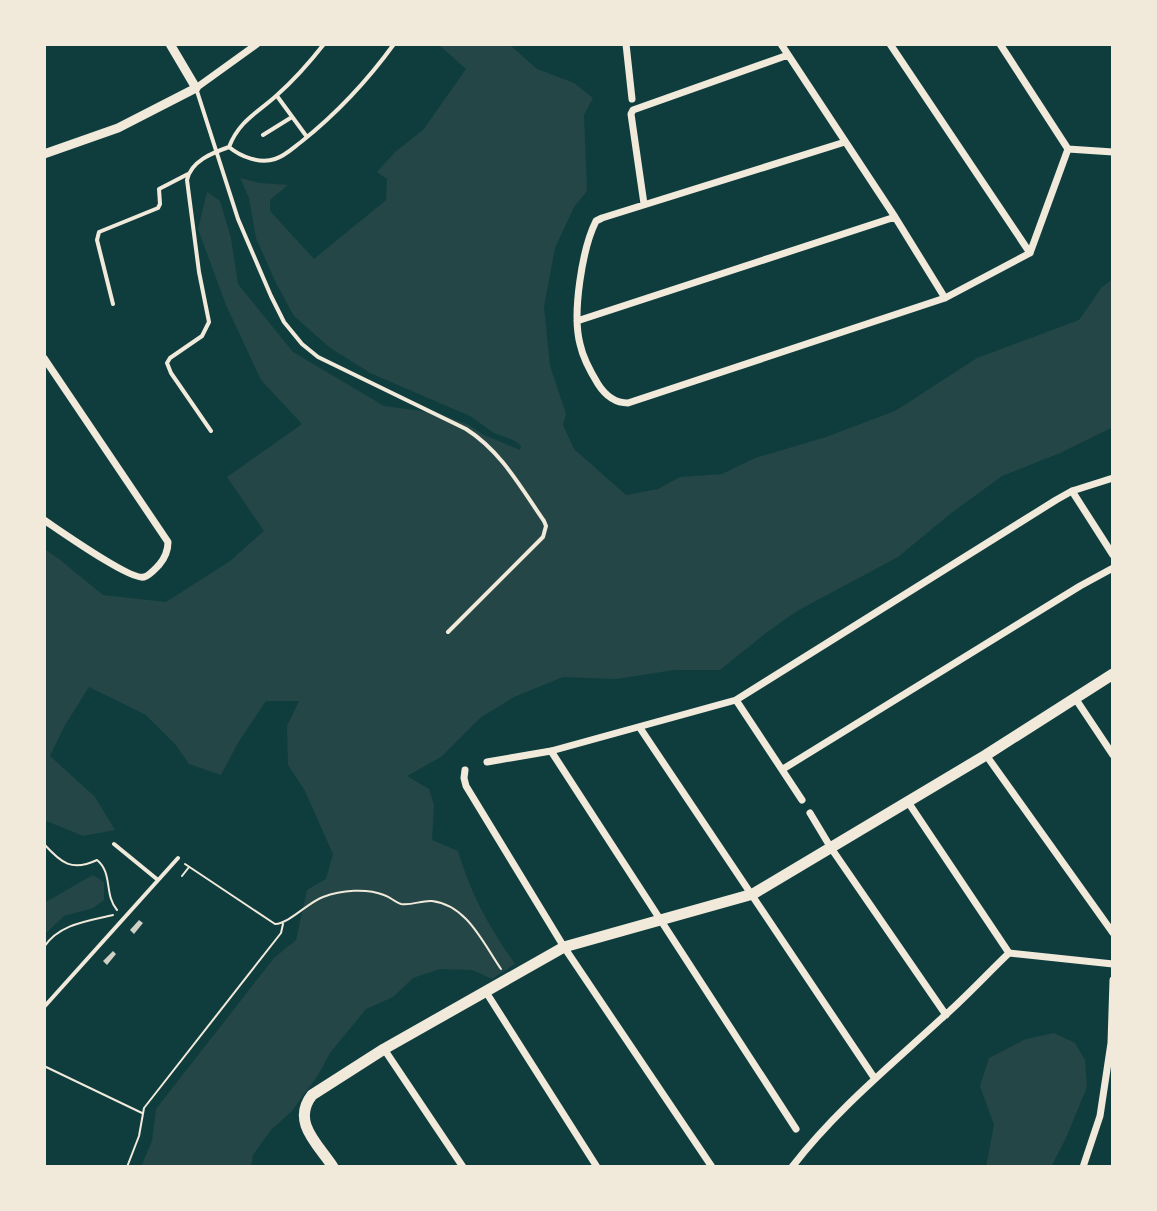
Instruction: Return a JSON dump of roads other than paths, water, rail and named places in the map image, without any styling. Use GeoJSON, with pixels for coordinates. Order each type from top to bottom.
{"type":"FeatureCollection","features":[{"type":"Feature","properties":{"kind":"main road"},"geometry":{"type":"LineString","coordinates":[[333,1167],[304,1124],[304,1111],[312,1095],[384,1049],[564,947],[753,894],[986,755],[1113,674]]}},
{"type":"Feature","properties":{"kind":"street"},"geometry":{"type":"LineString","coordinates":[[170,44],[196,88]]}},
{"type":"Feature","properties":{"kind":"street"},"geometry":{"type":"LineString","coordinates":[[44,154],[118,128],[196,88],[257,44]]}},
{"type":"Feature","properties":{"kind":"street"},"geometry":{"type":"LineString","coordinates":[[626,44],[632,99]]}},
{"type":"Feature","properties":{"kind":"street"},"geometry":{"type":"LineString","coordinates":[[781,44],[945,298]]}},
{"type":"Feature","properties":{"kind":"street"},"geometry":{"type":"LineString","coordinates":[[890,44],[1030,253]]}},
{"type":"Feature","properties":{"kind":"street"},"geometry":{"type":"LineString","coordinates":[[1000,44],[1068,149]]}},
{"type":"Feature","properties":{"kind":"street"},"geometry":{"type":"LineString","coordinates":[[644,204],[631,114],[633,110],[788,55]]}},
{"type":"Feature","properties":{"kind":"street"},"geometry":{"type":"LineString","coordinates":[[845,142],[596,221],[583,261],[577,321],[586,362],[609,397],[628,403],[945,298],[1030,253],[1068,149]]}},
{"type":"Feature","properties":{"kind":"street"},"geometry":{"type":"LineString","coordinates":[[1068,149],[1113,152]]}},
{"type":"Feature","properties":{"kind":"street"},"geometry":{"type":"LineString","coordinates":[[577,321],[895,217]]}},
{"type":"Feature","properties":{"kind":"street"},"geometry":{"type":"LineString","coordinates":[[44,358],[168,542],[166,557],[151,573],[137,577],[44,520]]}},
{"type":"Feature","properties":{"kind":"street"},"geometry":{"type":"LineString","coordinates":[[487,762],[551,751],[736,700],[1072,491],[1113,478]]}},
{"type":"Feature","properties":{"kind":"street"},"geometry":{"type":"LineString","coordinates":[[1072,491],[1113,555]]}},
{"type":"Feature","properties":{"kind":"street"},"geometry":{"type":"LineString","coordinates":[[783,769],[1113,568]]}},
{"type":"Feature","properties":{"kind":"street"},"geometry":{"type":"LineString","coordinates":[[1075,698],[1113,755]]}},
{"type":"Feature","properties":{"kind":"street"},"geometry":{"type":"LineString","coordinates":[[736,700],[802,800]]}},
{"type":"Feature","properties":{"kind":"street"},"geometry":{"type":"LineString","coordinates":[[640,728],[875,1079]]}},
{"type":"Feature","properties":{"kind":"street"},"geometry":{"type":"LineString","coordinates":[[551,751],[796,1129]]}},
{"type":"Feature","properties":{"kind":"street"},"geometry":{"type":"LineString","coordinates":[[986,755],[1113,933]]}},
{"type":"Feature","properties":{"kind":"street"},"geometry":{"type":"LineString","coordinates":[[465,770],[468,790],[564,947],[712,1167]]}},
{"type":"Feature","properties":{"kind":"street"},"geometry":{"type":"LineString","coordinates":[[908,802],[1009,953]]}},
{"type":"Feature","properties":{"kind":"street"},"geometry":{"type":"LineString","coordinates":[[810,813],[946,1015]]}},
{"type":"Feature","properties":{"kind":"street"},"geometry":{"type":"LineString","coordinates":[[1009,953],[1113,964]]}},
{"type":"Feature","properties":{"kind":"street"},"geometry":{"type":"LineString","coordinates":[[792,1167],[809,1144],[1009,953]]}},
{"type":"Feature","properties":{"kind":"street"},"geometry":{"type":"LineString","coordinates":[[1083,1167],[1100,1116],[1111,1043],[1113,980]]}},
{"type":"Feature","properties":{"kind":"street"},"geometry":{"type":"LineString","coordinates":[[486,992],[597,1167]]}},
{"type":"Feature","properties":{"kind":"street"},"geometry":{"type":"LineString","coordinates":[[384,1049],[463,1167]]}},
{"type":"Feature","properties":{"kind":"lane"},"geometry":{"type":"LineString","coordinates":[[211,431],[167,363],[202,336],[209,322],[199,272],[188,174],[195,164],[229,147],[237,130],[277,96],[324,44]]}},
{"type":"Feature","properties":{"kind":"lane"},"geometry":{"type":"LineString","coordinates":[[229,147],[255,160],[273,160],[287,153],[340,107],[394,44]]}},
{"type":"Feature","properties":{"kind":"lane"},"geometry":{"type":"LineString","coordinates":[[196,88],[238,219],[284,322],[302,344],[318,357],[479,438],[508,469],[544,521],[543,537],[448,632]]}},
{"type":"Feature","properties":{"kind":"lane"},"geometry":{"type":"LineString","coordinates":[[277,96],[307,137]]}},
{"type":"Feature","properties":{"kind":"lane"},"geometry":{"type":"LineString","coordinates":[[263,135],[292,117]]}},
{"type":"Feature","properties":{"kind":"lane"},"geometry":{"type":"LineString","coordinates":[[113,304],[97,240],[99,232],[158,208],[159,189],[188,174]]}},
{"type":"Feature","properties":{"kind":"lane"},"geometry":{"type":"LineString","coordinates":[[114,844],[158,880]]}},
{"type":"Feature","properties":{"kind":"lane"},"geometry":{"type":"LineString","coordinates":[[44,1007],[178,858]]}}]}
